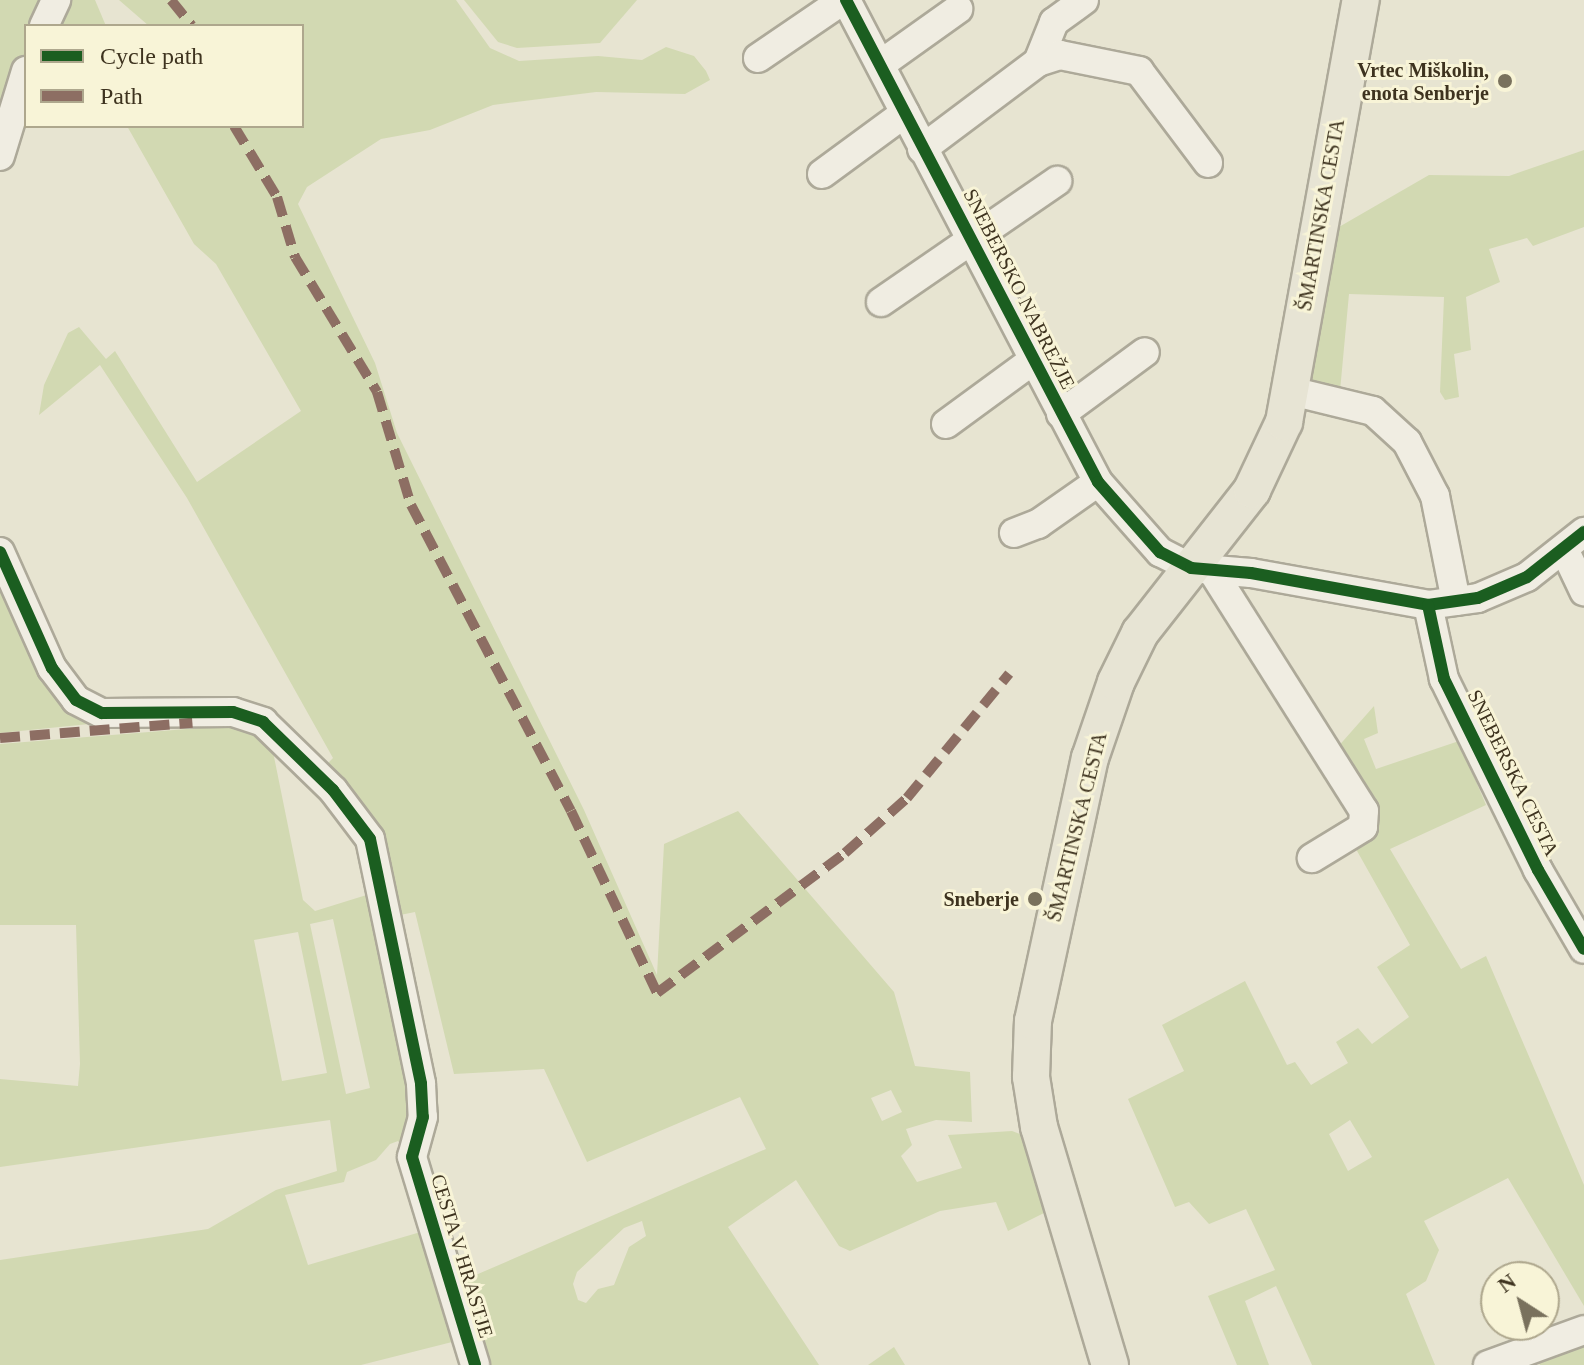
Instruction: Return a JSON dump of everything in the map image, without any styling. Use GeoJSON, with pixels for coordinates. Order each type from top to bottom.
{"type":"FeatureCollection","features":[{"type":"Feature","properties":{"kind":"main road","name":"ŠMARTINSKA CESTA"},"geometry":{"type":"LineString","coordinates":[[1110,1365],[1039,1127],[1031,1077],[1033,1021],[1090,758],[1116,682],[1140,633],[1201,569],[1252,490],[1276,442],[1291,391],[1361,0]]}},
{"type":"Feature","properties":{"kind":"street"},"geometry":{"type":"LineString","coordinates":[[45,24],[56,0]]}},
{"type":"Feature","properties":{"kind":"street","name":"SNEBERSKO NABREŽJE"},"geometry":{"type":"LineString","coordinates":[[758,58],[845,0],[1098,482],[1160,552],[1201,569]]}},
{"type":"Feature","properties":{"kind":"street"},"geometry":{"type":"LineString","coordinates":[[1038,62],[1054,22],[1084,0]]}},
{"type":"Feature","properties":{"kind":"street"},"geometry":{"type":"LineString","coordinates":[[881,64],[958,9]]}},
{"type":"Feature","properties":{"kind":"street"},"geometry":{"type":"LineString","coordinates":[[922,149],[1038,62],[1060,55],[1139,71],[1208,163]]}},
{"type":"Feature","properties":{"kind":"street"},"geometry":{"type":"LineString","coordinates":[[0,156],[24,78]]}},
{"type":"Feature","properties":{"kind":"street"},"geometry":{"type":"LineString","coordinates":[[822,174],[905,113]]}},
{"type":"Feature","properties":{"kind":"street"},"geometry":{"type":"LineString","coordinates":[[881,302],[1057,181]]}},
{"type":"Feature","properties":{"kind":"street"},"geometry":{"type":"LineString","coordinates":[[1061,414],[1145,352]]}},
{"type":"Feature","properties":{"kind":"street"},"geometry":{"type":"LineString","coordinates":[[946,424],[1032,361]]}},
{"type":"Feature","properties":{"kind":"street","name":"SNEBERSKA CESTA"},"geometry":{"type":"LineString","coordinates":[[1291,391],[1373,411],[1407,442],[1435,496],[1444,679],[1538,870],[1584,949]]}},
{"type":"Feature","properties":{"kind":"street"},"geometry":{"type":"LineString","coordinates":[[1014,533],[1038,524],[1098,482]]}},
{"type":"Feature","properties":{"kind":"street"},"geometry":{"type":"LineString","coordinates":[[1201,569],[1442,603],[1478,598],[1527,577],[1574,541],[1584,591]]}},
{"type":"Feature","properties":{"kind":"street","name":"CESTA V HRASTJE"},"geometry":{"type":"LineString","coordinates":[[0,552],[52,668],[76,700],[102,713],[233,712],[263,722],[353,814],[370,839],[421,1084],[423,1117],[412,1157],[475,1365]]}},
{"type":"Feature","properties":{"kind":"street"},"geometry":{"type":"LineString","coordinates":[[1201,569],[1364,811],[1363,827],[1312,858]]}},
{"type":"Feature","properties":{"kind":"street"},"geometry":{"type":"LineString","coordinates":[[1488,1365],[1584,1330]]}},
{"type":"Feature","properties":{"kind":"green space"},"geometry":{"type":"Polygon","coordinates":[[[0,0],[50,0],[39,24],[24,24],[24,66],[0,134],[0,0]]]}},
{"type":"Feature","properties":{"kind":"green space"},"geometry":{"type":"Polygon","coordinates":[[[63,0],[95,0],[105,24],[52,24],[63,0]]]}},
{"type":"Feature","properties":{"kind":"green space"},"geometry":{"type":"Polygon","coordinates":[[[119,0],[456,0],[490,48],[519,61],[598,56],[642,60],[666,47],[694,56],[710,80],[685,94],[596,92],[493,105],[430,130],[381,139],[307,187],[298,204],[375,363],[397,433],[584,810],[657,975],[664,844],[738,811],[894,992],[915,1066],[970,1072],[972,1122],[936,1120],[906,1129],[912,1145],[901,1156],[917,1182],[962,1168],[948,1135],[1012,1131],[1025,1136],[1044,1213],[1008,1231],[996,1202],[940,1211],[850,1251],[839,1246],[796,1180],[728,1227],[819,1365],[483,1365],[455,1284],[766,1149],[740,1097],[587,1162],[544,1069],[454,1074],[415,912],[390,917],[322,769],[333,758],[187,498],[100,365],[39,415],[44,385],[68,333],[79,327],[106,359],[115,351],[197,482],[301,411],[216,264],[194,244],[128,128],[304,128],[304,24],[147,24],[119,0]],[[891,1090],[871,1098],[882,1121],[902,1112],[891,1090]],[[642,1221],[624,1228],[577,1272],[573,1284],[578,1300],[586,1303],[598,1289],[614,1285],[629,1247],[646,1236],[642,1221]]]}},
{"type":"Feature","properties":{"kind":"green space"},"geometry":{"type":"Polygon","coordinates":[[[464,0],[637,0],[600,43],[517,48],[498,42],[464,0]]]}},
{"type":"Feature","properties":{"kind":"green space"},"geometry":{"type":"Polygon","coordinates":[[[1584,150],[1584,227],[1533,246],[1527,238],[1489,249],[1500,282],[1466,297],[1471,350],[1454,354],[1459,397],[1445,400],[1440,392],[1444,297],[1349,294],[1340,391],[1308,385],[1332,231],[1429,175],[1509,176],[1584,150]]]}},
{"type":"Feature","properties":{"kind":"green space"},"geometry":{"type":"Polygon","coordinates":[[[0,560],[99,723],[0,733],[0,560]]]}},
{"type":"Feature","properties":{"kind":"green space"},"geometry":{"type":"Polygon","coordinates":[[[1374,706],[1378,733],[1364,739],[1376,769],[1459,741],[1486,805],[1390,849],[1461,969],[1486,956],[1584,1185],[1584,1306],[1508,1178],[1424,1221],[1439,1250],[1426,1281],[1406,1294],[1435,1365],[1312,1365],[1276,1286],[1245,1301],[1269,1365],[1237,1365],[1208,1296],[1275,1270],[1246,1209],[1209,1224],[1189,1202],[1175,1207],[1128,1099],[1184,1071],[1162,1025],[1245,981],[1287,1065],[1295,1062],[1311,1085],[1348,1063],[1336,1042],[1358,1028],[1372,1044],[1409,1017],[1377,967],[1410,945],[1352,842],[1366,828],[1336,749],[1374,706]],[[1350,1120],[1329,1134],[1348,1171],[1372,1157],[1350,1120]]]}},
{"type":"Feature","properties":{"kind":"green space"},"geometry":{"type":"Polygon","coordinates":[[[236,725],[269,732],[303,900],[315,911],[373,893],[416,1088],[403,1148],[398,1141],[390,1144],[376,1160],[347,1172],[344,1182],[285,1195],[308,1265],[424,1231],[460,1340],[361,1365],[0,1365],[0,1260],[208,1229],[276,1190],[337,1171],[330,1120],[0,1167],[0,1079],[78,1086],[80,1064],[76,925],[0,925],[0,744],[236,725]],[[333,919],[310,924],[346,1094],[370,1088],[333,919]],[[298,932],[254,940],[282,1081],[327,1073],[298,932]]]}},
{"type":"Feature","properties":{"kind":"green space"},"geometry":{"type":"Polygon","coordinates":[[[1584,1341],[1584,1365],[1540,1365],[1534,1353],[1584,1341]]]}},
{"type":"Feature","properties":{"kind":"green space"},"geometry":{"type":"Polygon","coordinates":[[[894,1347],[905,1365],[868,1365],[894,1347]]]}},
{"type":"Feature","properties":{"kind":"marked path"},"geometry":{"type":"LineString","coordinates":[[171,0],[190,24]]}},
{"type":"Feature","properties":{"kind":"marked path"},"geometry":{"type":"LineString","coordinates":[[235,128],[277,197],[295,257],[377,392],[411,505],[571,811],[657,993],[845,853],[907,798],[1009,674]]}},
{"type":"Feature","properties":{"kind":"marked path"},"geometry":{"type":"LineString","coordinates":[[0,738],[192,723]]}},
{"type":"Feature","properties":{"kind":"cycle path"},"geometry":{"type":"LineString","coordinates":[[846,0],[1098,482],[1160,552],[1191,568],[1251,573],[1428,605],[1478,598],[1527,577],[1584,532]]}},
{"type":"Feature","properties":{"kind":"cycle path"},"geometry":{"type":"LineString","coordinates":[[0,552],[52,668],[76,700],[102,713],[233,712],[263,722],[333,790],[370,839],[421,1084],[423,1117],[412,1157],[475,1365]]}},
{"type":"Feature","properties":{"kind":"cycle path"},"geometry":{"type":"LineString","coordinates":[[1428,605],[1444,679],[1538,870],[1584,949]]}},
{"type":"Feature","properties":{"kind":"place","name":"Vrtec Miškolin, enota Senberje"},"geometry":{"type":"Point","coordinates":[1505,81]}},
{"type":"Feature","properties":{"kind":"place","name":"Sneberje"},"geometry":{"type":"Point","coordinates":[1035,899]}}]}
